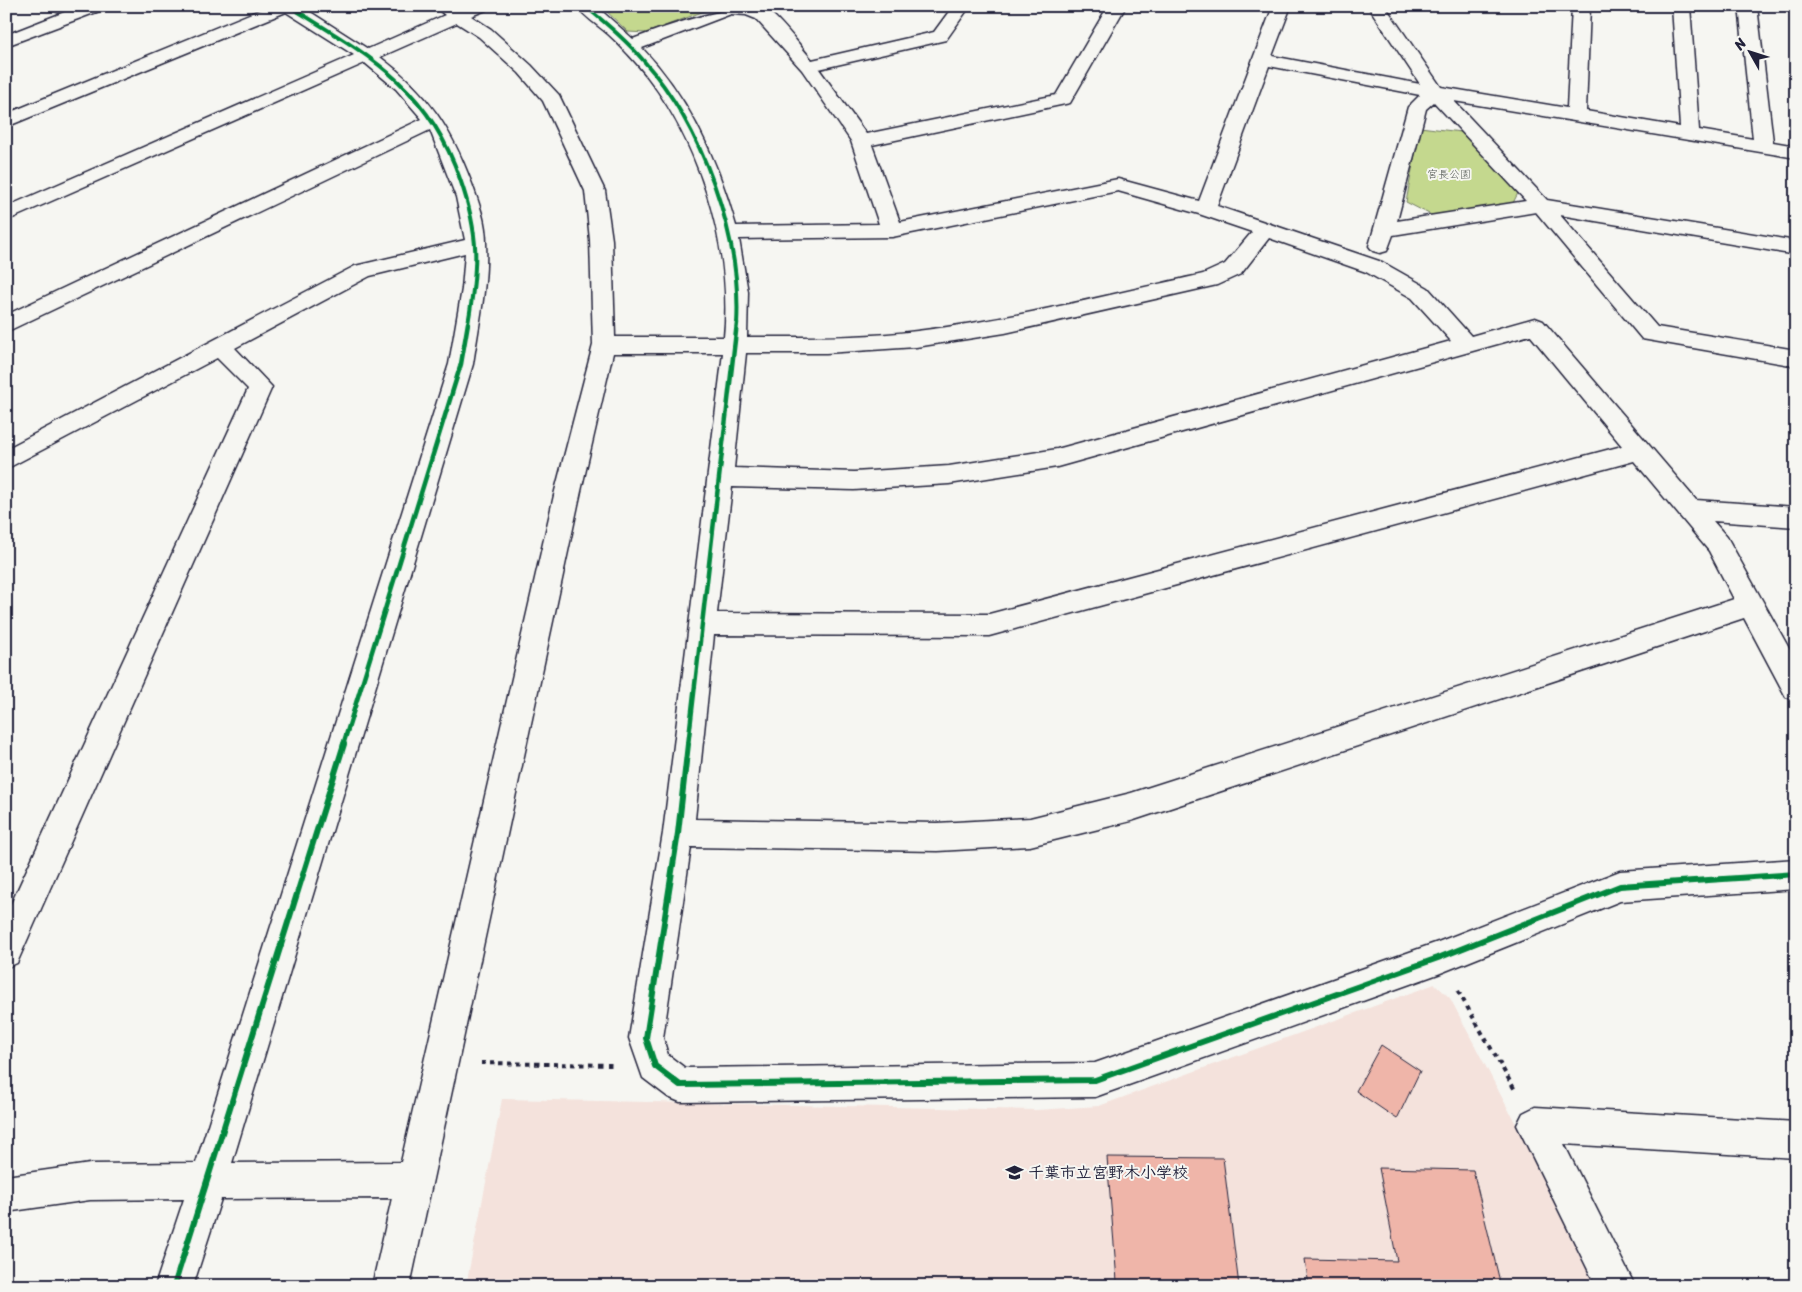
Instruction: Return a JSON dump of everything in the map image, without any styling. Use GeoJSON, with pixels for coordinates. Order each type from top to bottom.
{"type":"FeatureCollection","features":[{"type":"Feature","properties":{"kind":"street"},"geometry":{"type":"LineString","coordinates":[[6,41],[96,6]]}},
{"type":"Feature","properties":{"kind":"street"},"geometry":{"type":"LineString","coordinates":[[6,121],[287,6],[368,55],[420,103],[434,121],[454,161],[469,203],[476,244],[469,322],[461,364],[208,1183],[174,1286]]}},
{"type":"Feature","properties":{"kind":"street"},"geometry":{"type":"LineString","coordinates":[[585,6],[631,46],[663,86],[692,129],[713,181],[728,234],[737,284],[735,344],[722,477],[701,624],[678,833],[646,1038],[656,1066],[680,1085],[1095,1080],[1438,958],[1620,886],[1796,874]]}},
{"type":"Feature","properties":{"kind":"street"},"geometry":{"type":"LineString","coordinates":[[808,66],[940,36],[962,6]]}},
{"type":"Feature","properties":{"kind":"street"},"geometry":{"type":"LineString","coordinates":[[861,142],[1063,99],[1118,6]]}},
{"type":"Feature","properties":{"kind":"street"},"geometry":{"type":"LineString","coordinates":[[1206,209],[1282,6]]}},
{"type":"Feature","properties":{"kind":"street"},"geometry":{"type":"LineString","coordinates":[[1376,6],[1435,92],[1541,205],[1650,334],[1796,358]]}},
{"type":"Feature","properties":{"kind":"street"},"geometry":{"type":"LineString","coordinates":[[1576,115],[1581,6]]}},
{"type":"Feature","properties":{"kind":"street"},"geometry":{"type":"LineString","coordinates":[[1681,6],[1690,135]]}},
{"type":"Feature","properties":{"kind":"street"},"geometry":{"type":"LineString","coordinates":[[1748,6],[1764,147]]}},
{"type":"Feature","properties":{"kind":"street"},"geometry":{"type":"LineString","coordinates":[[6,215],[368,55],[460,9],[552,98],[595,191],[601,240],[604,345],[566,501],[391,1286]]}},
{"type":"Feature","properties":{"kind":"street"},"geometry":{"type":"LineString","coordinates":[[631,46],[729,9],[748,10],[762,15],[808,66],[861,142],[892,230]]}},
{"type":"Feature","properties":{"kind":"street"},"geometry":{"type":"LineString","coordinates":[[1262,59],[1435,92],[1796,152]]}},
{"type":"Feature","properties":{"kind":"street"},"geometry":{"type":"LineString","coordinates":[[1374,267],[1417,107],[1435,92]]}},
{"type":"Feature","properties":{"kind":"street"},"geometry":{"type":"LineString","coordinates":[[6,324],[434,121]]}},
{"type":"Feature","properties":{"kind":"street"},"geometry":{"type":"LineString","coordinates":[[728,234],[892,230],[1118,185],[1206,209],[1264,231],[1374,267],[1420,293],[1466,344]]}},
{"type":"Feature","properties":{"kind":"street"},"geometry":{"type":"LineString","coordinates":[[1384,230],[1541,205],[1796,248]]}},
{"type":"Feature","properties":{"kind":"street"},"geometry":{"type":"LineString","coordinates":[[604,345],[826,345],[898,340],[1005,325],[1209,280],[1233,269],[1264,231]]}},
{"type":"Feature","properties":{"kind":"street"},"geometry":{"type":"LineString","coordinates":[[6,460],[363,271],[476,244]]}},
{"type":"Feature","properties":{"kind":"street"},"geometry":{"type":"LineString","coordinates":[[722,477],[854,481],[949,476],[1057,458],[1535,326],[1718,544],[1749,606],[1796,688]]}},
{"type":"Feature","properties":{"kind":"street"},"geometry":{"type":"LineString","coordinates":[[6,952],[260,386],[220,347]]}},
{"type":"Feature","properties":{"kind":"street"},"geometry":{"type":"LineString","coordinates":[[701,624],[989,625],[1639,451]]}},
{"type":"Feature","properties":{"kind":"street"},"geometry":{"type":"LineString","coordinates":[[1688,509],[1796,517]]}},
{"type":"Feature","properties":{"kind":"street"},"geometry":{"type":"LineString","coordinates":[[678,833],[937,837],[1030,832],[1131,807],[1749,606]]}},
{"type":"Feature","properties":{"kind":"street"},"geometry":{"type":"LineString","coordinates":[[1616,1286],[1535,1125],[1796,1140]]}},
{"type":"Feature","properties":{"kind":"street"},"geometry":{"type":"LineString","coordinates":[[6,1194],[90,1182],[208,1183],[414,1180]]}},
{"type":"Feature","properties":{"kind":"path"},"geometry":{"type":"LineString","coordinates":[[1438,958],[1535,1125]]}},
{"type":"Feature","properties":{"kind":"path"},"geometry":{"type":"LineString","coordinates":[[440,1062],[656,1066]]}},
{"type":"Feature","properties":{"kind":"shaded area","name":"千葉市立宮野木小学校"},"geometry":{"type":"Polygon","coordinates":[[[1435,984],[1450,998],[1574,1235],[1596,1286],[466,1286],[502,1099],[1037,1110],[1099,1106],[1435,984]]]}},
{"type":"Feature","properties":{"kind":"green space"},"geometry":{"type":"Polygon","coordinates":[[[601,6],[718,6],[646,33],[628,32],[601,6]]]}},
{"type":"Feature","properties":{"kind":"green space","name":"宮長公園"},"geometry":{"type":"Polygon","coordinates":[[[1420,127],[1461,132],[1518,193],[1513,203],[1433,216],[1406,202],[1420,127]]]}},
{"type":"Feature","properties":{"kind":"building"},"geometry":{"type":"Polygon","coordinates":[[[1381,1045],[1420,1071],[1397,1119],[1356,1091],[1381,1045]]]}},
{"type":"Feature","properties":{"kind":"building"},"geometry":{"type":"Polygon","coordinates":[[[1107,1157],[1223,1158],[1239,1286],[1075,1286],[1074,1281],[1117,1281],[1107,1157]]]}},
{"type":"Feature","properties":{"kind":"building"},"geometry":{"type":"Polygon","coordinates":[[[1379,1168],[1473,1170],[1501,1286],[1309,1286],[1305,1259],[1397,1261],[1379,1168]]]}},
{"type":"Feature","properties":{"kind":"cycle path"},"geometry":{"type":"LineString","coordinates":[[174,1286],[208,1183],[461,364],[475,273],[476,236],[471,213],[449,150],[433,120],[419,102],[386,70],[348,43],[289,6]]}},
{"type":"Feature","properties":{"kind":"cycle path"},"geometry":{"type":"LineString","coordinates":[[585,6],[617,32],[644,61],[668,93],[689,127],[719,201],[729,240],[736,280],[736,332],[720,484],[678,833],[646,1038],[655,1066],[680,1085],[1095,1080],[1438,958],[1620,886],[1796,874]]}},
{"type":"Feature","properties":{"kind":"place","name":"千葉市立宮野木小学校"},"geometry":{"type":"Point","coordinates":[1014,1172]}}]}
